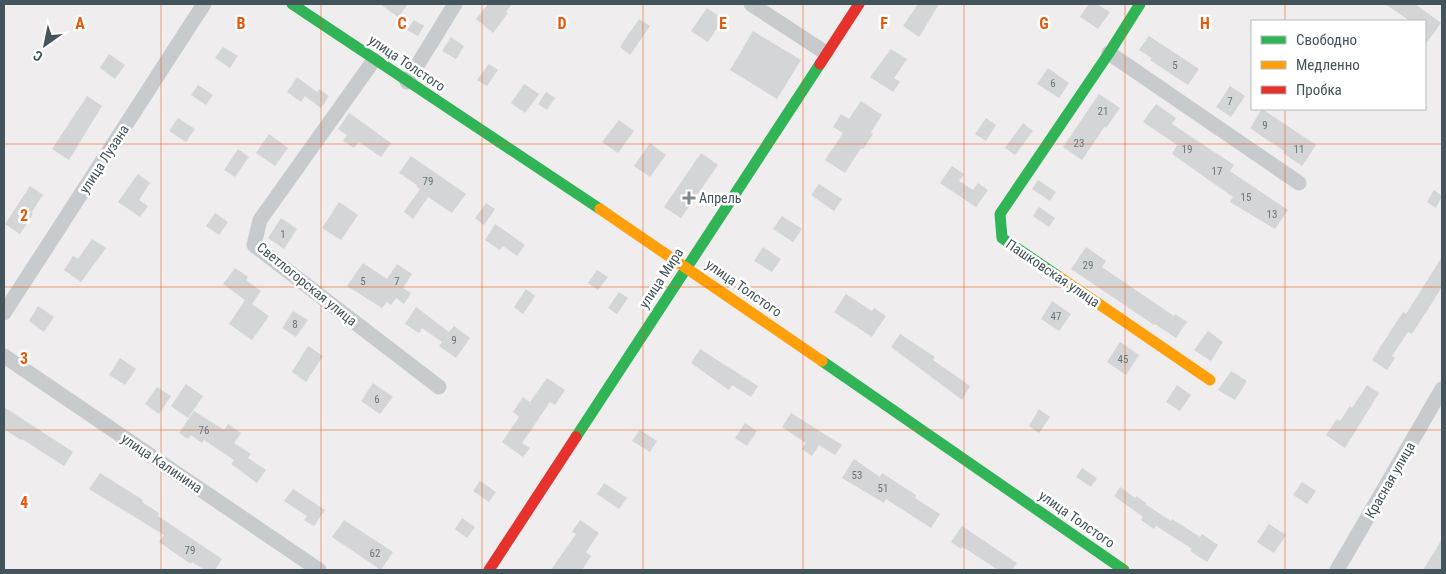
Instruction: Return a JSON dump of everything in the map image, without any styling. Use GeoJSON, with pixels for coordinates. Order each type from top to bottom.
{"type":"FeatureCollection","features":[{"type":"Feature","properties":{"kind":"street","name":"улица Лузана"},"geometry":{"type":"LineString","coordinates":[[4,313],[204,4]]}},
{"type":"Feature","properties":{"kind":"street","name":"улица Толстого"},"geometry":{"type":"LineString","coordinates":[[292,4],[686,267],[1124,570]]}},
{"type":"Feature","properties":{"kind":"street"},"geometry":{"type":"LineString","coordinates":[[407,82],[455,4]]}},
{"type":"Feature","properties":{"kind":"street"},"geometry":{"type":"LineString","coordinates":[[751,4],[826,53]]}},
{"type":"Feature","properties":{"kind":"street","name":"улица Мира"},"geometry":{"type":"LineString","coordinates":[[489,570],[859,4]]}},
{"type":"Feature","properties":{"kind":"street","name":"Пашковская улица"},"geometry":{"type":"LineString","coordinates":[[1140,4],[1000,214],[1002,238],[1210,380]]}},
{"type":"Feature","properties":{"kind":"street"},"geometry":{"type":"LineString","coordinates":[[1109,53],[1299,183]]}},
{"type":"Feature","properties":{"kind":"street","name":"Светлогорская улица"},"geometry":{"type":"LineString","coordinates":[[374,60],[260,220],[254,244],[439,387]]}},
{"type":"Feature","properties":{"kind":"street","name":"улица Калинина"},"geometry":{"type":"LineString","coordinates":[[4,356],[319,570]]}},
{"type":"Feature","properties":{"kind":"street","name":"Красная улица"},"geometry":{"type":"LineString","coordinates":[[1337,570],[1442,389]]}},
{"type":"Feature","properties":{"kind":"building"},"geometry":{"type":"Polygon","coordinates":[[[380,4],[408,4],[398,17],[380,4]]]}},
{"type":"Feature","properties":{"kind":"building"},"geometry":{"type":"Polygon","coordinates":[[[488,4],[512,4],[506,12],[508,13],[493,33],[476,19],[488,4]]]}},
{"type":"Feature","properties":{"kind":"building"},"geometry":{"type":"Polygon","coordinates":[[[918,4],[939,4],[919,37],[903,26],[918,4]]]}},
{"type":"Feature","properties":{"kind":"building"},"geometry":{"type":"Polygon","coordinates":[[[1089,4],[1097,4],[1110,12],[1098,29],[1080,17],[1089,4]]]}},
{"type":"Feature","properties":{"kind":"building"},"geometry":{"type":"Polygon","coordinates":[[[1385,4],[1415,4],[1441,23],[1426,44],[1426,20],[1409,20],[1385,4]]]}},
{"type":"Feature","properties":{"kind":"building"},"geometry":{"type":"Polygon","coordinates":[[[707,8],[723,19],[708,42],[691,31],[707,8]]]}},
{"type":"Feature","properties":{"kind":"building"},"geometry":{"type":"Polygon","coordinates":[[[639,19],[650,26],[630,55],[620,47],[639,19]]]}},
{"type":"Feature","properties":{"kind":"building"},"geometry":{"type":"Polygon","coordinates":[[[414,20],[424,26],[418,36],[407,30],[414,20]]]}},
{"type":"Feature","properties":{"kind":"building"},"geometry":{"type":"Polygon","coordinates":[[[753,31],[801,60],[777,99],[730,70],[753,31]]]}},
{"type":"Feature","properties":{"kind":"building"},"geometry":{"type":"Polygon","coordinates":[[[1149,36],[1199,69],[1188,85],[1150,60],[1152,58],[1139,50],[1149,36]]]}},
{"type":"Feature","properties":{"kind":"building"},"geometry":{"type":"Polygon","coordinates":[[[451,37],[464,46],[456,59],[442,51],[451,37]]]}},
{"type":"Feature","properties":{"kind":"building"},"geometry":{"type":"Polygon","coordinates":[[[223,47],[238,56],[230,68],[215,58],[223,47]]]}},
{"type":"Feature","properties":{"kind":"building"},"geometry":{"type":"Polygon","coordinates":[[[891,49],[907,59],[894,78],[900,82],[893,92],[870,77],[891,49]]]}},
{"type":"Feature","properties":{"kind":"building"},"geometry":{"type":"Polygon","coordinates":[[[109,54],[125,65],[115,79],[100,68],[109,54]]]}},
{"type":"Feature","properties":{"kind":"building"},"geometry":{"type":"Polygon","coordinates":[[[489,64],[498,70],[487,86],[477,80],[489,64]]]}},
{"type":"Feature","properties":{"kind":"building"},"geometry":{"type":"Polygon","coordinates":[[[1048,68],[1069,83],[1059,98],[1037,84],[1048,68]]]}},
{"type":"Feature","properties":{"kind":"building"},"geometry":{"type":"Polygon","coordinates":[[[297,77],[317,92],[319,89],[329,96],[321,108],[305,96],[301,102],[287,92],[297,77]]]}},
{"type":"Feature","properties":{"kind":"building"},"geometry":{"type":"Polygon","coordinates":[[[524,84],[539,94],[525,113],[511,103],[524,84]]]}},
{"type":"Feature","properties":{"kind":"building"},"geometry":{"type":"Polygon","coordinates":[[[198,85],[213,95],[206,105],[191,95],[198,85]]]}},
{"type":"Feature","properties":{"kind":"building"},"geometry":{"type":"Polygon","coordinates":[[[1230,86],[1245,96],[1231,117],[1216,107],[1230,86]]]}},
{"type":"Feature","properties":{"kind":"building"},"geometry":{"type":"Polygon","coordinates":[[[546,92],[555,98],[547,110],[538,104],[546,92]]]}},
{"type":"Feature","properties":{"kind":"building"},"geometry":{"type":"Polygon","coordinates":[[[1099,94],[1120,108],[1082,160],[1063,147],[1099,94]]]}},
{"type":"Feature","properties":{"kind":"building"},"geometry":{"type":"Polygon","coordinates":[[[87,96],[102,106],[69,160],[52,149],[87,96]]]}},
{"type":"Feature","properties":{"kind":"building"},"geometry":{"type":"Polygon","coordinates":[[[861,101],[882,115],[871,132],[873,134],[863,149],[861,148],[845,173],[825,160],[843,133],[833,127],[841,114],[849,119],[861,101]]]}},
{"type":"Feature","properties":{"kind":"building"},"geometry":{"type":"Polygon","coordinates":[[[1156,104],[1176,118],[1172,124],[1234,165],[1230,171],[1288,210],[1275,229],[1230,202],[1233,197],[1172,154],[1177,145],[1143,122],[1156,104]]]}},
{"type":"Feature","properties":{"kind":"building"},"geometry":{"type":"Polygon","coordinates":[[[1261,110],[1264,110],[1316,145],[1302,166],[1250,128],[1261,110]]]}},
{"type":"Feature","properties":{"kind":"building"},"geometry":{"type":"Polygon","coordinates":[[[349,113],[391,143],[381,157],[359,142],[354,148],[343,141],[347,135],[338,129],[349,113]]]}},
{"type":"Feature","properties":{"kind":"building"},"geometry":{"type":"Polygon","coordinates":[[[178,118],[195,129],[186,142],[169,131],[178,118]]]}},
{"type":"Feature","properties":{"kind":"building"},"geometry":{"type":"Polygon","coordinates":[[[986,118],[996,125],[986,141],[975,134],[986,118]]]}},
{"type":"Feature","properties":{"kind":"building"},"geometry":{"type":"Polygon","coordinates":[[[619,120],[634,131],[618,153],[602,142],[619,120]]]}},
{"type":"Feature","properties":{"kind":"building"},"geometry":{"type":"Polygon","coordinates":[[[1023,123],[1033,131],[1015,155],[1005,148],[1023,123]]]}},
{"type":"Feature","properties":{"kind":"building"},"geometry":{"type":"Polygon","coordinates":[[[269,134],[288,148],[275,166],[256,153],[269,134]]]}},
{"type":"Feature","properties":{"kind":"building"},"geometry":{"type":"Polygon","coordinates":[[[650,143],[666,155],[650,177],[634,166],[650,143]]]}},
{"type":"Feature","properties":{"kind":"building"},"geometry":{"type":"Polygon","coordinates":[[[238,149],[249,157],[235,177],[224,170],[238,149]]]}},
{"type":"Feature","properties":{"kind":"building"},"geometry":{"type":"Polygon","coordinates":[[[701,153],[718,165],[681,218],[664,207],[701,153]]]}},
{"type":"Feature","properties":{"kind":"building"},"geometry":{"type":"Polygon","coordinates":[[[411,156],[466,194],[452,213],[428,197],[413,219],[404,212],[420,189],[399,173],[411,156]]]}},
{"type":"Feature","properties":{"kind":"building"},"geometry":{"type":"Polygon","coordinates":[[[952,166],[964,174],[959,181],[973,190],[978,183],[988,190],[976,207],[940,183],[952,166]]]}},
{"type":"Feature","properties":{"kind":"building"},"geometry":{"type":"Polygon","coordinates":[[[138,174],[150,183],[139,200],[148,206],[140,217],[118,202],[138,174]]]}},
{"type":"Feature","properties":{"kind":"building"},"geometry":{"type":"Polygon","coordinates":[[[1038,180],[1056,192],[1050,201],[1032,189],[1038,180]]]}},
{"type":"Feature","properties":{"kind":"building"},"geometry":{"type":"Polygon","coordinates":[[[819,184],[842,199],[834,211],[811,195],[819,184]]]}},
{"type":"Feature","properties":{"kind":"building"},"geometry":{"type":"Polygon","coordinates":[[[30,186],[43,195],[20,234],[5,224],[30,186]]]}},
{"type":"Feature","properties":{"kind":"building"},"geometry":{"type":"Polygon","coordinates":[[[1434,190],[1442,196],[1436,208],[1427,202],[1434,190]]]}},
{"type":"Feature","properties":{"kind":"building"},"geometry":{"type":"Polygon","coordinates":[[[339,202],[358,215],[341,240],[322,228],[339,202]]]}},
{"type":"Feature","properties":{"kind":"building"},"geometry":{"type":"Polygon","coordinates":[[[486,203],[495,209],[484,225],[475,218],[486,203]]]}},
{"type":"Feature","properties":{"kind":"building"},"geometry":{"type":"Polygon","coordinates":[[[1039,207],[1055,218],[1049,227],[1033,216],[1039,207]]]}},
{"type":"Feature","properties":{"kind":"building"},"geometry":{"type":"Polygon","coordinates":[[[215,213],[228,222],[219,235],[206,226],[215,213]]]}},
{"type":"Feature","properties":{"kind":"building"},"geometry":{"type":"Polygon","coordinates":[[[782,216],[802,229],[793,242],[773,229],[782,216]]]}},
{"type":"Feature","properties":{"kind":"building"},"geometry":{"type":"Polygon","coordinates":[[[281,218],[297,229],[284,249],[268,238],[281,218]]]}},
{"type":"Feature","properties":{"kind":"building"},"geometry":{"type":"Polygon","coordinates":[[[495,224],[525,245],[517,256],[503,246],[500,250],[485,240],[495,224]]]}},
{"type":"Feature","properties":{"kind":"building"},"geometry":{"type":"Polygon","coordinates":[[[92,239],[106,248],[81,282],[64,270],[73,256],[78,259],[92,239]]]}},
{"type":"Feature","properties":{"kind":"building"},"geometry":{"type":"Polygon","coordinates":[[[763,247],[781,259],[772,272],[754,261],[763,247]]]}},
{"type":"Feature","properties":{"kind":"building"},"geometry":{"type":"Polygon","coordinates":[[[1086,247],[1106,261],[1102,267],[1174,316],[1175,314],[1187,322],[1176,338],[1071,269],[1086,247]]]}},
{"type":"Feature","properties":{"kind":"building"},"geometry":{"type":"Polygon","coordinates":[[[1442,257],[1442,287],[1412,334],[1408,332],[1392,356],[1395,358],[1387,370],[1372,360],[1403,312],[1406,314],[1442,257]]]}},
{"type":"Feature","properties":{"kind":"building"},"geometry":{"type":"Polygon","coordinates":[[[363,263],[387,279],[397,264],[412,274],[403,288],[411,293],[404,304],[396,298],[391,305],[387,302],[382,308],[347,286],[363,263]]]}},
{"type":"Feature","properties":{"kind":"building"},"geometry":{"type":"Polygon","coordinates":[[[235,268],[248,277],[246,280],[261,291],[252,304],[269,316],[252,340],[229,324],[245,300],[223,284],[235,268]]]}},
{"type":"Feature","properties":{"kind":"building"},"geometry":{"type":"Polygon","coordinates":[[[597,270],[608,277],[598,290],[588,283],[597,270]]]}},
{"type":"Feature","properties":{"kind":"building"},"geometry":{"type":"Polygon","coordinates":[[[526,289],[535,296],[523,314],[514,307],[526,289]]]}},
{"type":"Feature","properties":{"kind":"building"},"geometry":{"type":"Polygon","coordinates":[[[619,292],[628,298],[617,314],[608,308],[619,292]]]}},
{"type":"Feature","properties":{"kind":"building"},"geometry":{"type":"Polygon","coordinates":[[[846,294],[872,311],[874,308],[886,316],[872,337],[834,312],[846,294]]]}},
{"type":"Feature","properties":{"kind":"building"},"geometry":{"type":"Polygon","coordinates":[[[1052,301],[1071,314],[1059,331],[1041,319],[1052,301]]]}},
{"type":"Feature","properties":{"kind":"building"},"geometry":{"type":"Polygon","coordinates":[[[38,306],[54,317],[44,332],[29,321],[38,306]]]}},
{"type":"Feature","properties":{"kind":"building"},"geometry":{"type":"Polygon","coordinates":[[[416,307],[449,332],[454,326],[470,338],[456,358],[439,346],[442,342],[422,328],[419,333],[405,324],[416,307]]]}},
{"type":"Feature","properties":{"kind":"building"},"geometry":{"type":"Polygon","coordinates":[[[293,311],[308,320],[296,337],[282,328],[293,311]]]}},
{"type":"Feature","properties":{"kind":"building"},"geometry":{"type":"Polygon","coordinates":[[[1208,331],[1223,342],[1211,361],[1194,350],[1208,331]]]}},
{"type":"Feature","properties":{"kind":"building"},"geometry":{"type":"Polygon","coordinates":[[[900,334],[935,357],[933,360],[970,386],[962,400],[891,347],[900,334]]]}},
{"type":"Feature","properties":{"kind":"building"},"geometry":{"type":"Polygon","coordinates":[[[1120,342],[1139,355],[1126,375],[1107,362],[1120,342]]]}},
{"type":"Feature","properties":{"kind":"building"},"geometry":{"type":"Polygon","coordinates":[[[308,346],[323,356],[306,382],[292,372],[308,346]]]}},
{"type":"Feature","properties":{"kind":"building"},"geometry":{"type":"Polygon","coordinates":[[[700,349],[758,386],[751,397],[732,385],[729,390],[691,363],[700,349]]]}},
{"type":"Feature","properties":{"kind":"building"},"geometry":{"type":"Polygon","coordinates":[[[120,358],[136,369],[125,385],[109,375],[120,358]]]}},
{"type":"Feature","properties":{"kind":"building"},"geometry":{"type":"Polygon","coordinates":[[[1231,371],[1247,381],[1235,400],[1218,390],[1231,371]]]}},
{"type":"Feature","properties":{"kind":"building"},"geometry":{"type":"Polygon","coordinates":[[[547,378],[565,390],[555,405],[550,402],[522,443],[530,448],[523,457],[502,442],[519,417],[513,412],[523,397],[530,402],[547,378]]]}},
{"type":"Feature","properties":{"kind":"building"},"geometry":{"type":"Polygon","coordinates":[[[373,383],[393,397],[380,414],[361,401],[373,383]]]}},
{"type":"Feature","properties":{"kind":"building"},"geometry":{"type":"Polygon","coordinates":[[[186,384],[203,396],[188,418],[171,406],[186,384]]]}},
{"type":"Feature","properties":{"kind":"building"},"geometry":{"type":"Polygon","coordinates":[[[1177,385],[1191,395],[1180,411],[1166,402],[1177,385]]]}},
{"type":"Feature","properties":{"kind":"building"},"geometry":{"type":"Polygon","coordinates":[[[1367,385],[1379,393],[1345,448],[1326,435],[1337,419],[1340,421],[1350,406],[1352,408],[1367,385]]]}},
{"type":"Feature","properties":{"kind":"building"},"geometry":{"type":"Polygon","coordinates":[[[157,387],[171,396],[159,414],[145,404],[157,387]]]}},
{"type":"Feature","properties":{"kind":"building"},"geometry":{"type":"Polygon","coordinates":[[[4,407],[73,452],[64,466],[4,429],[4,407]]]}},
{"type":"Feature","properties":{"kind":"building"},"geometry":{"type":"Polygon","coordinates":[[[1039,409],[1050,417],[1039,433],[1029,426],[1039,409]]]}},
{"type":"Feature","properties":{"kind":"building"},"geometry":{"type":"Polygon","coordinates":[[[194,411],[224,430],[228,424],[241,433],[234,443],[251,454],[248,458],[266,470],[257,483],[231,464],[234,460],[204,440],[202,443],[191,435],[188,439],[179,433],[194,411]]]}},
{"type":"Feature","properties":{"kind":"building"},"geometry":{"type":"Polygon","coordinates":[[[791,413],[842,445],[835,455],[819,445],[812,456],[802,449],[806,443],[782,427],[791,413]]]}},
{"type":"Feature","properties":{"kind":"building"},"geometry":{"type":"Polygon","coordinates":[[[745,423],[757,431],[747,446],[735,438],[745,423]]]}},
{"type":"Feature","properties":{"kind":"building"},"geometry":{"type":"Polygon","coordinates":[[[640,430],[657,441],[650,452],[632,441],[640,430]]]}},
{"type":"Feature","properties":{"kind":"building"},"geometry":{"type":"Polygon","coordinates":[[[854,459],[880,477],[882,473],[916,495],[915,498],[940,514],[931,528],[886,499],[884,503],[842,478],[854,459]]]}},
{"type":"Feature","properties":{"kind":"building"},"geometry":{"type":"Polygon","coordinates":[[[1082,468],[1097,478],[1091,487],[1076,477],[1082,468]]]}},
{"type":"Feature","properties":{"kind":"building"},"geometry":{"type":"Polygon","coordinates":[[[100,473],[143,500],[142,502],[159,513],[158,516],[222,559],[215,570],[205,570],[192,562],[191,564],[159,542],[164,535],[89,489],[100,473]]]}},
{"type":"Feature","properties":{"kind":"building"},"geometry":{"type":"Polygon","coordinates":[[[480,481],[496,492],[489,502],[473,491],[480,481]]]}},
{"type":"Feature","properties":{"kind":"building"},"geometry":{"type":"Polygon","coordinates":[[[1302,482],[1316,491],[1307,504],[1293,495],[1302,482]]]}},
{"type":"Feature","properties":{"kind":"building"},"geometry":{"type":"Polygon","coordinates":[[[604,483],[627,498],[619,509],[597,494],[604,483]]]}},
{"type":"Feature","properties":{"kind":"building"},"geometry":{"type":"Polygon","coordinates":[[[1120,487],[1171,521],[1172,519],[1200,537],[1202,534],[1218,545],[1207,562],[1190,551],[1192,549],[1156,526],[1154,529],[1141,520],[1143,517],[1114,496],[1120,487]]]}},
{"type":"Feature","properties":{"kind":"building"},"geometry":{"type":"Polygon","coordinates":[[[293,489],[325,510],[314,526],[304,520],[307,516],[284,501],[293,489]]]}},
{"type":"Feature","properties":{"kind":"building"},"geometry":{"type":"Polygon","coordinates":[[[462,518],[475,527],[467,538],[455,529],[462,518]]]}},
{"type":"Feature","properties":{"kind":"building"},"geometry":{"type":"Polygon","coordinates":[[[344,520],[393,552],[381,570],[332,537],[344,520]]]}},
{"type":"Feature","properties":{"kind":"building"},"geometry":{"type":"Polygon","coordinates":[[[580,520],[599,533],[586,552],[591,556],[582,570],[551,570],[576,534],[572,532],[580,520]]]}},
{"type":"Feature","properties":{"kind":"building"},"geometry":{"type":"Polygon","coordinates":[[[1269,524],[1286,535],[1274,553],[1257,542],[1269,524]]]}},
{"type":"Feature","properties":{"kind":"building"},"geometry":{"type":"Polygon","coordinates":[[[962,526],[1017,563],[1012,570],[998,570],[963,547],[961,549],[951,542],[962,526]]]}},
{"type":"Feature","properties":{"kind":"building"},"geometry":{"type":"Polygon","coordinates":[[[1442,539],[1442,570],[1423,570],[1442,539]]]}},
{"type":"Feature","properties":{"kind":"traffic: fast"},"geometry":{"type":"LineString","coordinates":[[292,4],[600,209]]}},
{"type":"Feature","properties":{"kind":"traffic: fast"},"geometry":{"type":"LineString","coordinates":[[1058,276],[1002,238],[1000,214],[1140,4]]}},
{"type":"Feature","properties":{"kind":"traffic: fast"},"geometry":{"type":"LineString","coordinates":[[576,437],[820,64]]}},
{"type":"Feature","properties":{"kind":"traffic: fast"},"geometry":{"type":"LineString","coordinates":[[822,361],[1124,570]]}},
{"type":"Feature","properties":{"kind":"traffic: slow"},"geometry":{"type":"LineString","coordinates":[[600,209],[822,361]]}},
{"type":"Feature","properties":{"kind":"traffic: slow"},"geometry":{"type":"LineString","coordinates":[[1058,276],[1210,380]]}},
{"type":"Feature","properties":{"kind":"traffic: jam"},"geometry":{"type":"LineString","coordinates":[[820,64],[859,4]]}},
{"type":"Feature","properties":{"kind":"traffic: jam"},"geometry":{"type":"LineString","coordinates":[[489,570],[576,437]]}},
{"type":"Feature","properties":{"kind":"place","name":"Апрель"},"geometry":{"type":"Point","coordinates":[689,198]}}]}
